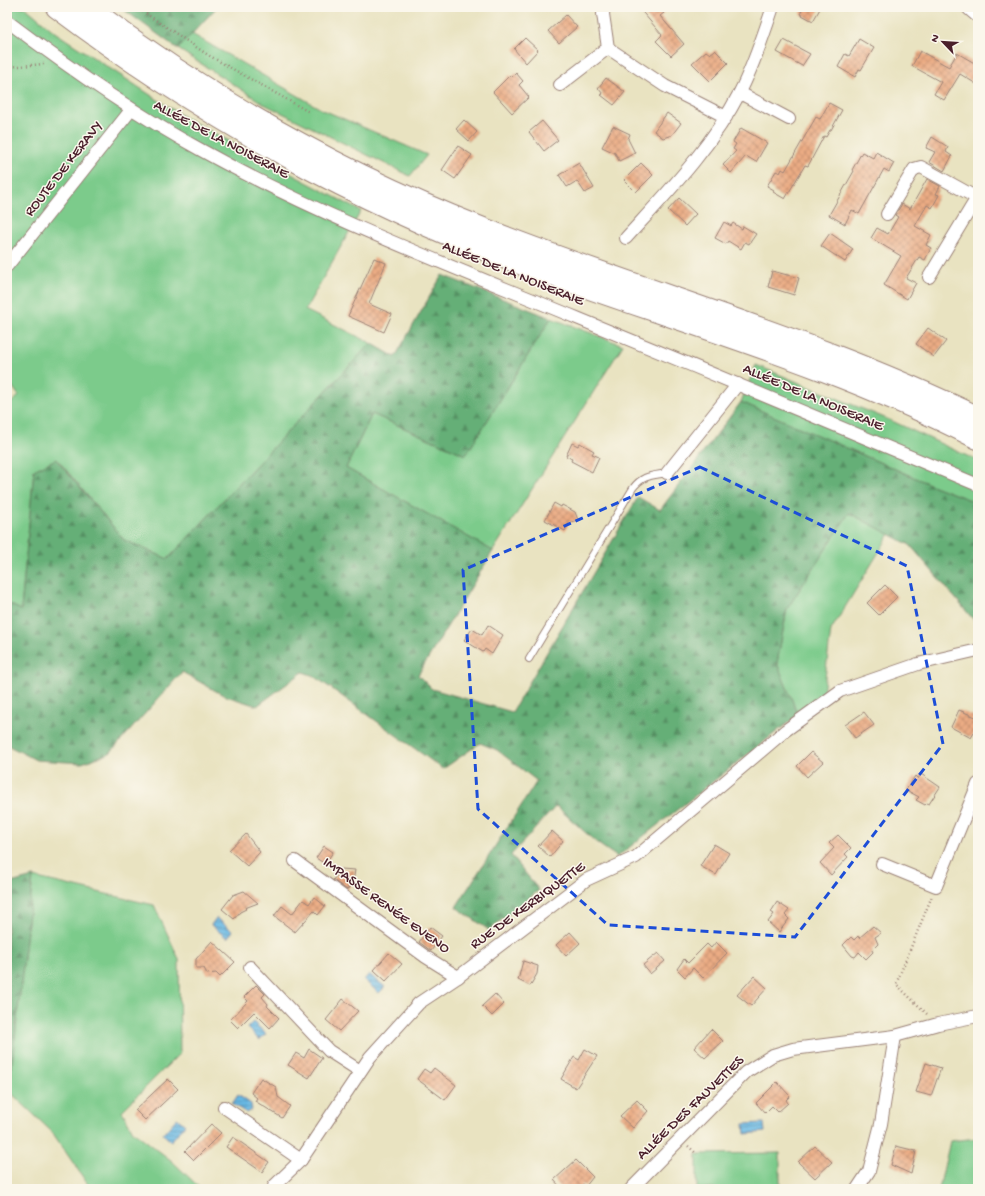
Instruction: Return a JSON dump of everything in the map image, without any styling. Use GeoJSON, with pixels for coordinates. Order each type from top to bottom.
{"type":"FeatureCollection","features":[{"type":"Feature","properties":{"kind":"highway"},"geometry":{"type":"LineString","coordinates":[[57,7],[129,59],[226,122],[318,173],[406,216],[456,238],[534,268],[866,386],[939,418],[978,438]]}},
{"type":"Feature","properties":{"kind":"highway"},"geometry":{"type":"LineString","coordinates":[[87,7],[177,70],[245,112],[286,136],[403,195],[481,229],[548,254],[842,358],[917,389],[978,418]]}},
{"type":"Feature","properties":{"kind":"street"},"geometry":{"type":"LineString","coordinates":[[604,7],[603,14],[608,48],[665,86],[726,117]]}},
{"type":"Feature","properties":{"kind":"street"},"geometry":{"type":"LineString","coordinates":[[626,238],[683,175],[726,117],[740,93],[750,71],[773,7]]}},
{"type":"Feature","properties":{"kind":"street"},"geometry":{"type":"LineString","coordinates":[[972,7],[978,13]]}},
{"type":"Feature","properties":{"kind":"street","name":"ALLÉE DE LA NOISERAIE"},"geometry":{"type":"LineString","coordinates":[[7,21],[59,60],[131,110],[201,150],[273,188],[414,251],[738,384],[978,485]]}},
{"type":"Feature","properties":{"kind":"street"},"geometry":{"type":"LineString","coordinates":[[560,86],[608,48]]}},
{"type":"Feature","properties":{"kind":"street"},"geometry":{"type":"LineString","coordinates":[[740,93],[789,119]]}},
{"type":"Feature","properties":{"kind":"street","name":"ROUTE DE KERAVY"},"geometry":{"type":"LineString","coordinates":[[7,266],[131,110]]}},
{"type":"Feature","properties":{"kind":"street"},"geometry":{"type":"LineString","coordinates":[[888,214],[914,169],[921,167],[978,197],[929,277]]}},
{"type":"Feature","properties":{"kind":"street"},"geometry":{"type":"LineString","coordinates":[[667,473],[738,384]]}},
{"type":"Feature","properties":{"kind":"street","name":"RUE DE KERBIQUETTE"},"geometry":{"type":"LineString","coordinates":[[274,1186],[301,1160],[370,1057],[419,1002],[458,977],[586,880],[636,857],[786,730],[840,691],[918,664],[978,650]]}},
{"type":"Feature","properties":{"kind":"street"},"geometry":{"type":"LineString","coordinates":[[882,864],[936,886],[978,784]]}},
{"type":"Feature","properties":{"kind":"street","name":"IMPASSE RENÉE EVENO"},"geometry":{"type":"LineString","coordinates":[[296,861],[426,957],[458,977]]}},
{"type":"Feature","properties":{"kind":"street"},"geometry":{"type":"LineString","coordinates":[[250,967],[329,1052],[360,1071]]}},
{"type":"Feature","properties":{"kind":"street","name":"ALLÉE DES FAUVETTES"},"geometry":{"type":"LineString","coordinates":[[631,1189],[746,1072],[773,1055],[794,1049],[894,1036],[938,1024],[978,1016]]}},
{"type":"Feature","properties":{"kind":"street"},"geometry":{"type":"LineString","coordinates":[[857,1189],[869,1171],[881,1124],[894,1036]]}},
{"type":"Feature","properties":{"kind":"street"},"geometry":{"type":"LineString","coordinates":[[224,1107],[301,1160]]}},
{"type":"Feature","properties":{"kind":"lane"},"geometry":{"type":"LineString","coordinates":[[529,659],[633,488],[640,479],[646,476],[667,473]]}},
{"type":"Feature","properties":{"kind":"path"},"geometry":{"type":"LineString","coordinates":[[136,7],[208,55],[309,112]]}},
{"type":"Feature","properties":{"kind":"path"},"geometry":{"type":"LineString","coordinates":[[7,67],[59,60]]}},
{"type":"Feature","properties":{"kind":"path"},"geometry":{"type":"LineString","coordinates":[[936,886],[896,984],[938,1024]]}},
{"type":"Feature","properties":{"kind":"highlighted area"},"geometry":{"type":"Polygon","coordinates":[[[700,467],[907,566],[943,744],[795,937],[608,925],[478,809],[463,570],[700,467]]]}},
{"type":"Feature","properties":{"kind":"green space"},"geometry":{"type":"Polygon","coordinates":[[[7,7],[25,7],[56,33],[184,117],[361,211],[305,310],[371,343],[168,559],[124,540],[57,459],[34,470],[21,610],[7,603],[7,406],[19,396],[7,379],[7,7]]]}},
{"type":"Feature","properties":{"kind":"green space"},"geometry":{"type":"Polygon","coordinates":[[[120,7],[217,7],[178,49],[120,7]]]}},
{"type":"Feature","properties":{"kind":"green space"},"geometry":{"type":"Polygon","coordinates":[[[192,34],[321,109],[427,155],[410,176],[264,104],[178,49],[192,34]]]}},
{"type":"Feature","properties":{"kind":"green space"},"geometry":{"type":"Polygon","coordinates":[[[442,275],[551,318],[466,455],[372,414],[346,468],[493,551],[418,675],[432,689],[512,712],[638,497],[660,510],[741,402],[934,486],[978,503],[978,625],[910,545],[849,513],[787,609],[777,663],[798,715],[617,857],[597,843],[556,806],[511,855],[539,890],[489,930],[456,907],[537,781],[497,750],[480,743],[443,769],[314,676],[303,672],[257,706],[223,695],[182,672],[110,753],[82,763],[36,760],[7,745],[7,603],[21,610],[34,470],[56,459],[124,540],[168,559],[371,343],[395,357],[442,275]]]}},
{"type":"Feature","properties":{"kind":"green space"},"geometry":{"type":"Polygon","coordinates":[[[551,318],[623,345],[493,551],[346,468],[372,414],[466,455],[551,318]]]}},
{"type":"Feature","properties":{"kind":"green space"},"geometry":{"type":"Polygon","coordinates":[[[756,365],[892,421],[978,461],[978,503],[934,486],[741,402],[756,365]]]}},
{"type":"Feature","properties":{"kind":"green space"},"geometry":{"type":"Polygon","coordinates":[[[849,513],[890,534],[831,630],[823,694],[798,715],[777,663],[787,609],[849,513]]]}},
{"type":"Feature","properties":{"kind":"green space"},"geometry":{"type":"Polygon","coordinates":[[[33,877],[154,905],[179,959],[180,1053],[122,1111],[133,1131],[172,1161],[201,1189],[91,1189],[52,1132],[9,1091],[33,877]]]}},
{"type":"Feature","properties":{"kind":"green space"},"geometry":{"type":"Polygon","coordinates":[[[33,877],[9,1091],[7,1112],[7,884],[33,877]]]}},
{"type":"Feature","properties":{"kind":"green space"},"geometry":{"type":"Polygon","coordinates":[[[978,1138],[978,1189],[939,1189],[950,1141],[978,1138]]]}},
{"type":"Feature","properties":{"kind":"green space"},"geometry":{"type":"Polygon","coordinates":[[[780,1153],[780,1189],[697,1189],[697,1154],[780,1153]]]}},
{"type":"Feature","properties":{"kind":"water"},"geometry":{"type":"Polygon","coordinates":[[[216,918],[233,931],[227,938],[211,925],[216,918]]]}},
{"type":"Feature","properties":{"kind":"water"},"geometry":{"type":"Polygon","coordinates":[[[369,974],[385,987],[379,993],[364,980],[369,974]]]}},
{"type":"Feature","properties":{"kind":"water"},"geometry":{"type":"Polygon","coordinates":[[[253,1022],[266,1034],[259,1040],[247,1028],[253,1022]]]}},
{"type":"Feature","properties":{"kind":"water"},"geometry":{"type":"Polygon","coordinates":[[[238,1095],[251,1104],[252,1110],[247,1113],[232,1104],[238,1095]]]}},
{"type":"Feature","properties":{"kind":"water"},"geometry":{"type":"Polygon","coordinates":[[[177,1118],[185,1125],[171,1141],[163,1134],[177,1118]]]}},
{"type":"Feature","properties":{"kind":"water"},"geometry":{"type":"Polygon","coordinates":[[[764,1123],[765,1132],[745,1134],[744,1124],[764,1123]]]}},
{"type":"Feature","properties":{"kind":"building"},"geometry":{"type":"Polygon","coordinates":[[[638,7],[659,7],[664,13],[660,16],[684,44],[671,56],[656,41],[662,35],[638,7]]]}},
{"type":"Feature","properties":{"kind":"building"},"geometry":{"type":"Polygon","coordinates":[[[804,7],[821,7],[813,21],[800,14],[804,7]]]}},
{"type":"Feature","properties":{"kind":"building"},"geometry":{"type":"Polygon","coordinates":[[[566,15],[577,27],[559,43],[548,31],[566,15]]]}},
{"type":"Feature","properties":{"kind":"building"},"geometry":{"type":"Polygon","coordinates":[[[525,38],[538,50],[526,63],[514,49],[525,38]]]}},
{"type":"Feature","properties":{"kind":"building"},"geometry":{"type":"Polygon","coordinates":[[[859,39],[874,48],[855,77],[838,67],[845,54],[849,56],[859,39]]]}},
{"type":"Feature","properties":{"kind":"building"},"geometry":{"type":"Polygon","coordinates":[[[784,40],[810,54],[802,66],[777,52],[784,40]]]}},
{"type":"Feature","properties":{"kind":"building"},"geometry":{"type":"Polygon","coordinates":[[[715,50],[728,63],[710,81],[692,63],[706,51],[710,54],[715,50]]]}},
{"type":"Feature","properties":{"kind":"building"},"geometry":{"type":"Polygon","coordinates":[[[920,51],[949,67],[957,53],[978,65],[978,85],[960,74],[944,100],[934,94],[941,82],[912,66],[920,51]]]}},
{"type":"Feature","properties":{"kind":"building"},"geometry":{"type":"Polygon","coordinates":[[[516,73],[523,81],[519,85],[529,97],[512,113],[493,92],[510,75],[512,77],[516,73]]]}},
{"type":"Feature","properties":{"kind":"building"},"geometry":{"type":"Polygon","coordinates":[[[606,78],[625,92],[614,105],[601,95],[603,94],[598,88],[606,78]]]}},
{"type":"Feature","properties":{"kind":"building"},"geometry":{"type":"Polygon","coordinates":[[[829,103],[842,110],[831,130],[826,137],[824,136],[808,166],[805,165],[785,199],[773,192],[774,190],[767,186],[776,171],[780,173],[782,169],[785,171],[816,117],[820,119],[829,103]]]}},
{"type":"Feature","properties":{"kind":"building"},"geometry":{"type":"Polygon","coordinates":[[[667,113],[681,123],[672,135],[663,138],[654,131],[667,113]]]}},
{"type":"Feature","properties":{"kind":"building"},"geometry":{"type":"Polygon","coordinates":[[[464,120],[477,132],[469,141],[456,129],[464,120]]]}},
{"type":"Feature","properties":{"kind":"building"},"geometry":{"type":"Polygon","coordinates":[[[542,121],[558,140],[544,151],[529,132],[542,121]]]}},
{"type":"Feature","properties":{"kind":"building"},"geometry":{"type":"Polygon","coordinates":[[[613,126],[630,134],[628,139],[635,153],[619,161],[615,153],[602,147],[613,126]]]}},
{"type":"Feature","properties":{"kind":"building"},"geometry":{"type":"Polygon","coordinates":[[[741,128],[767,143],[756,162],[746,156],[731,173],[723,165],[736,151],[733,149],[736,144],[733,142],[741,128]]]}},
{"type":"Feature","properties":{"kind":"building"},"geometry":{"type":"Polygon","coordinates":[[[932,137],[948,147],[946,152],[952,156],[944,171],[929,162],[935,152],[926,148],[932,137]]]}},
{"type":"Feature","properties":{"kind":"building"},"geometry":{"type":"Polygon","coordinates":[[[458,146],[472,155],[455,179],[442,170],[458,146]]]}},
{"type":"Feature","properties":{"kind":"building"},"geometry":{"type":"Polygon","coordinates":[[[862,152],[873,158],[876,152],[894,163],[889,172],[884,169],[859,214],[852,210],[845,224],[829,215],[854,171],[852,170],[862,152]]]}},
{"type":"Feature","properties":{"kind":"building"},"geometry":{"type":"Polygon","coordinates":[[[579,163],[594,188],[585,193],[577,181],[567,187],[559,175],[579,163]]]}},
{"type":"Feature","properties":{"kind":"building"},"geometry":{"type":"Polygon","coordinates":[[[641,163],[653,175],[636,192],[624,180],[641,163]]]}},
{"type":"Feature","properties":{"kind":"building"},"geometry":{"type":"Polygon","coordinates":[[[927,179],[940,186],[936,194],[939,195],[932,208],[927,205],[915,226],[931,235],[926,245],[931,248],[925,260],[919,257],[906,278],[916,283],[907,299],[884,285],[901,256],[871,238],[877,228],[888,234],[898,217],[895,215],[902,204],[910,209],[927,179]]]}},
{"type":"Feature","properties":{"kind":"building"},"geometry":{"type":"Polygon","coordinates":[[[679,198],[696,214],[685,226],[668,210],[679,198]]]}},
{"type":"Feature","properties":{"kind":"building"},"geometry":{"type":"Polygon","coordinates":[[[724,222],[731,226],[733,223],[742,229],[743,226],[756,234],[749,244],[745,242],[741,249],[728,241],[726,244],[715,238],[724,222]]]}},
{"type":"Feature","properties":{"kind":"building"},"geometry":{"type":"Polygon","coordinates":[[[830,233],[853,249],[845,262],[821,246],[830,233]]]}},
{"type":"Feature","properties":{"kind":"building"},"geometry":{"type":"Polygon","coordinates":[[[374,258],[386,263],[369,304],[392,314],[384,332],[348,316],[374,258]]]}},
{"type":"Feature","properties":{"kind":"building"},"geometry":{"type":"Polygon","coordinates":[[[772,271],[799,278],[794,295],[768,287],[772,271]]]}},
{"type":"Feature","properties":{"kind":"building"},"geometry":{"type":"Polygon","coordinates":[[[928,328],[946,341],[934,357],[916,344],[928,328]]]}},
{"type":"Feature","properties":{"kind":"building"},"geometry":{"type":"Polygon","coordinates":[[[572,443],[578,446],[580,443],[594,451],[592,454],[599,457],[592,472],[571,461],[572,459],[566,456],[572,443]]]}},
{"type":"Feature","properties":{"kind":"building"},"geometry":{"type":"Polygon","coordinates":[[[554,503],[561,507],[562,505],[575,512],[578,520],[569,523],[565,531],[545,520],[554,503]]]}},
{"type":"Feature","properties":{"kind":"building"},"geometry":{"type":"Polygon","coordinates":[[[885,585],[897,597],[879,615],[867,603],[885,585]]]}},
{"type":"Feature","properties":{"kind":"building"},"geometry":{"type":"Polygon","coordinates":[[[488,625],[503,635],[492,654],[485,649],[483,652],[464,640],[472,629],[482,635],[488,625]]]}},
{"type":"Feature","properties":{"kind":"building"},"geometry":{"type":"Polygon","coordinates":[[[959,710],[978,718],[978,726],[971,738],[951,727],[959,710]]]}},
{"type":"Feature","properties":{"kind":"building"},"geometry":{"type":"Polygon","coordinates":[[[864,712],[874,725],[855,738],[845,725],[864,712]]]}},
{"type":"Feature","properties":{"kind":"building"},"geometry":{"type":"Polygon","coordinates":[[[811,752],[823,762],[807,777],[797,766],[811,752]]]}},
{"type":"Feature","properties":{"kind":"building"},"geometry":{"type":"Polygon","coordinates":[[[921,774],[940,787],[929,804],[927,803],[925,805],[916,800],[919,797],[906,790],[915,776],[918,779],[921,774]]]}},
{"type":"Feature","properties":{"kind":"building"},"geometry":{"type":"Polygon","coordinates":[[[552,831],[563,841],[550,857],[538,846],[552,831]]]}},
{"type":"Feature","properties":{"kind":"building"},"geometry":{"type":"Polygon","coordinates":[[[246,834],[260,852],[247,866],[229,850],[246,834]]]}},
{"type":"Feature","properties":{"kind":"building"},"geometry":{"type":"Polygon","coordinates":[[[838,835],[851,848],[845,854],[848,857],[831,875],[820,863],[834,848],[829,843],[838,835]]]}},
{"type":"Feature","properties":{"kind":"building"},"geometry":{"type":"Polygon","coordinates":[[[714,844],[729,853],[716,875],[700,866],[714,844]]]}},
{"type":"Feature","properties":{"kind":"building"},"geometry":{"type":"Polygon","coordinates":[[[324,846],[333,852],[325,864],[316,858],[324,846]]]}},
{"type":"Feature","properties":{"kind":"building"},"geometry":{"type":"Polygon","coordinates":[[[341,869],[355,870],[353,882],[347,890],[333,880],[341,869]]]}},
{"type":"Feature","properties":{"kind":"building"},"geometry":{"type":"Polygon","coordinates":[[[244,891],[258,903],[245,908],[246,909],[240,912],[234,919],[222,909],[233,895],[244,891]]]}},
{"type":"Feature","properties":{"kind":"building"},"geometry":{"type":"Polygon","coordinates":[[[314,897],[325,906],[318,915],[314,911],[295,932],[274,916],[282,906],[292,914],[303,900],[309,904],[314,897]]]}},
{"type":"Feature","properties":{"kind":"building"},"geometry":{"type":"Polygon","coordinates":[[[777,902],[789,910],[785,915],[789,919],[779,932],[768,922],[774,914],[771,912],[777,902]]]}},
{"type":"Feature","properties":{"kind":"building"},"geometry":{"type":"Polygon","coordinates":[[[873,926],[881,933],[875,937],[878,944],[872,950],[873,952],[866,959],[859,952],[855,957],[852,956],[843,945],[851,937],[854,940],[858,936],[859,938],[873,926]]]}},
{"type":"Feature","properties":{"kind":"building"},"geometry":{"type":"Polygon","coordinates":[[[430,927],[442,936],[431,951],[419,942],[430,927]]]}},
{"type":"Feature","properties":{"kind":"building"},"geometry":{"type":"Polygon","coordinates":[[[570,932],[580,943],[566,956],[556,945],[570,932]]]}},
{"type":"Feature","properties":{"kind":"building"},"geometry":{"type":"Polygon","coordinates":[[[212,941],[235,962],[220,977],[216,973],[207,974],[204,968],[196,968],[196,959],[212,941]]]}},
{"type":"Feature","properties":{"kind":"building"},"geometry":{"type":"Polygon","coordinates":[[[716,942],[727,953],[703,978],[693,968],[685,977],[677,969],[684,959],[688,963],[707,944],[711,948],[716,942]]]}},
{"type":"Feature","properties":{"kind":"building"},"geometry":{"type":"Polygon","coordinates":[[[389,953],[402,964],[386,981],[374,970],[389,953]]]}},
{"type":"Feature","properties":{"kind":"building"},"geometry":{"type":"Polygon","coordinates":[[[658,953],[665,961],[650,974],[643,965],[658,953]]]}},
{"type":"Feature","properties":{"kind":"building"},"geometry":{"type":"Polygon","coordinates":[[[523,961],[538,966],[537,974],[530,986],[518,980],[523,961]]]}},
{"type":"Feature","properties":{"kind":"building"},"geometry":{"type":"Polygon","coordinates":[[[754,976],[767,988],[751,1006],[737,995],[754,976]]]}},
{"type":"Feature","properties":{"kind":"building"},"geometry":{"type":"Polygon","coordinates":[[[256,985],[265,994],[262,997],[268,1004],[267,1006],[279,1018],[270,1028],[254,1012],[238,1028],[230,1020],[248,1001],[244,997],[256,985]]]}},
{"type":"Feature","properties":{"kind":"building"},"geometry":{"type":"Polygon","coordinates":[[[495,994],[504,1004],[492,1016],[482,1006],[495,994]]]}},
{"type":"Feature","properties":{"kind":"building"},"geometry":{"type":"Polygon","coordinates":[[[343,999],[358,1011],[339,1031],[326,1020],[343,999]]]}},
{"type":"Feature","properties":{"kind":"building"},"geometry":{"type":"Polygon","coordinates":[[[711,1029],[723,1041],[705,1058],[694,1048],[711,1029]]]}},
{"type":"Feature","properties":{"kind":"building"},"geometry":{"type":"Polygon","coordinates":[[[309,1049],[322,1058],[309,1078],[288,1065],[296,1053],[304,1058],[309,1049]]]}},
{"type":"Feature","properties":{"kind":"building"},"geometry":{"type":"Polygon","coordinates":[[[585,1049],[597,1056],[576,1088],[561,1079],[574,1057],[579,1060],[585,1049]]]}},
{"type":"Feature","properties":{"kind":"building"},"geometry":{"type":"Polygon","coordinates":[[[926,1063],[941,1068],[931,1096],[916,1092],[926,1063]]]}},
{"type":"Feature","properties":{"kind":"building"},"geometry":{"type":"Polygon","coordinates":[[[434,1068],[456,1085],[445,1100],[417,1079],[424,1069],[430,1073],[434,1068]]]}},
{"type":"Feature","properties":{"kind":"building"},"geometry":{"type":"Polygon","coordinates":[[[261,1078],[276,1087],[278,1097],[290,1106],[282,1118],[255,1101],[257,1098],[251,1093],[261,1078]]]}},
{"type":"Feature","properties":{"kind":"building"},"geometry":{"type":"Polygon","coordinates":[[[168,1079],[178,1089],[145,1120],[135,1110],[168,1079]]]}},
{"type":"Feature","properties":{"kind":"building"},"geometry":{"type":"Polygon","coordinates":[[[777,1082],[790,1096],[786,1100],[788,1103],[778,1112],[772,1106],[765,1113],[756,1103],[777,1082]]]}},
{"type":"Feature","properties":{"kind":"building"},"geometry":{"type":"Polygon","coordinates":[[[637,1100],[648,1111],[633,1128],[620,1116],[637,1100]]]}},
{"type":"Feature","properties":{"kind":"building"},"geometry":{"type":"Polygon","coordinates":[[[211,1124],[221,1133],[194,1160],[185,1151],[211,1124]]]}},
{"type":"Feature","properties":{"kind":"building"},"geometry":{"type":"Polygon","coordinates":[[[233,1137],[269,1162],[262,1172],[226,1147],[233,1137]]]}},
{"type":"Feature","properties":{"kind":"building"},"geometry":{"type":"Polygon","coordinates":[[[815,1146],[832,1162],[815,1178],[798,1162],[815,1146]]]}},
{"type":"Feature","properties":{"kind":"building"},"geometry":{"type":"Polygon","coordinates":[[[896,1146],[916,1151],[911,1174],[891,1165],[896,1146]]]}},
{"type":"Feature","properties":{"kind":"building"},"geometry":{"type":"Polygon","coordinates":[[[576,1160],[593,1177],[585,1187],[583,1184],[578,1189],[562,1189],[554,1180],[576,1160]]]}}]}
